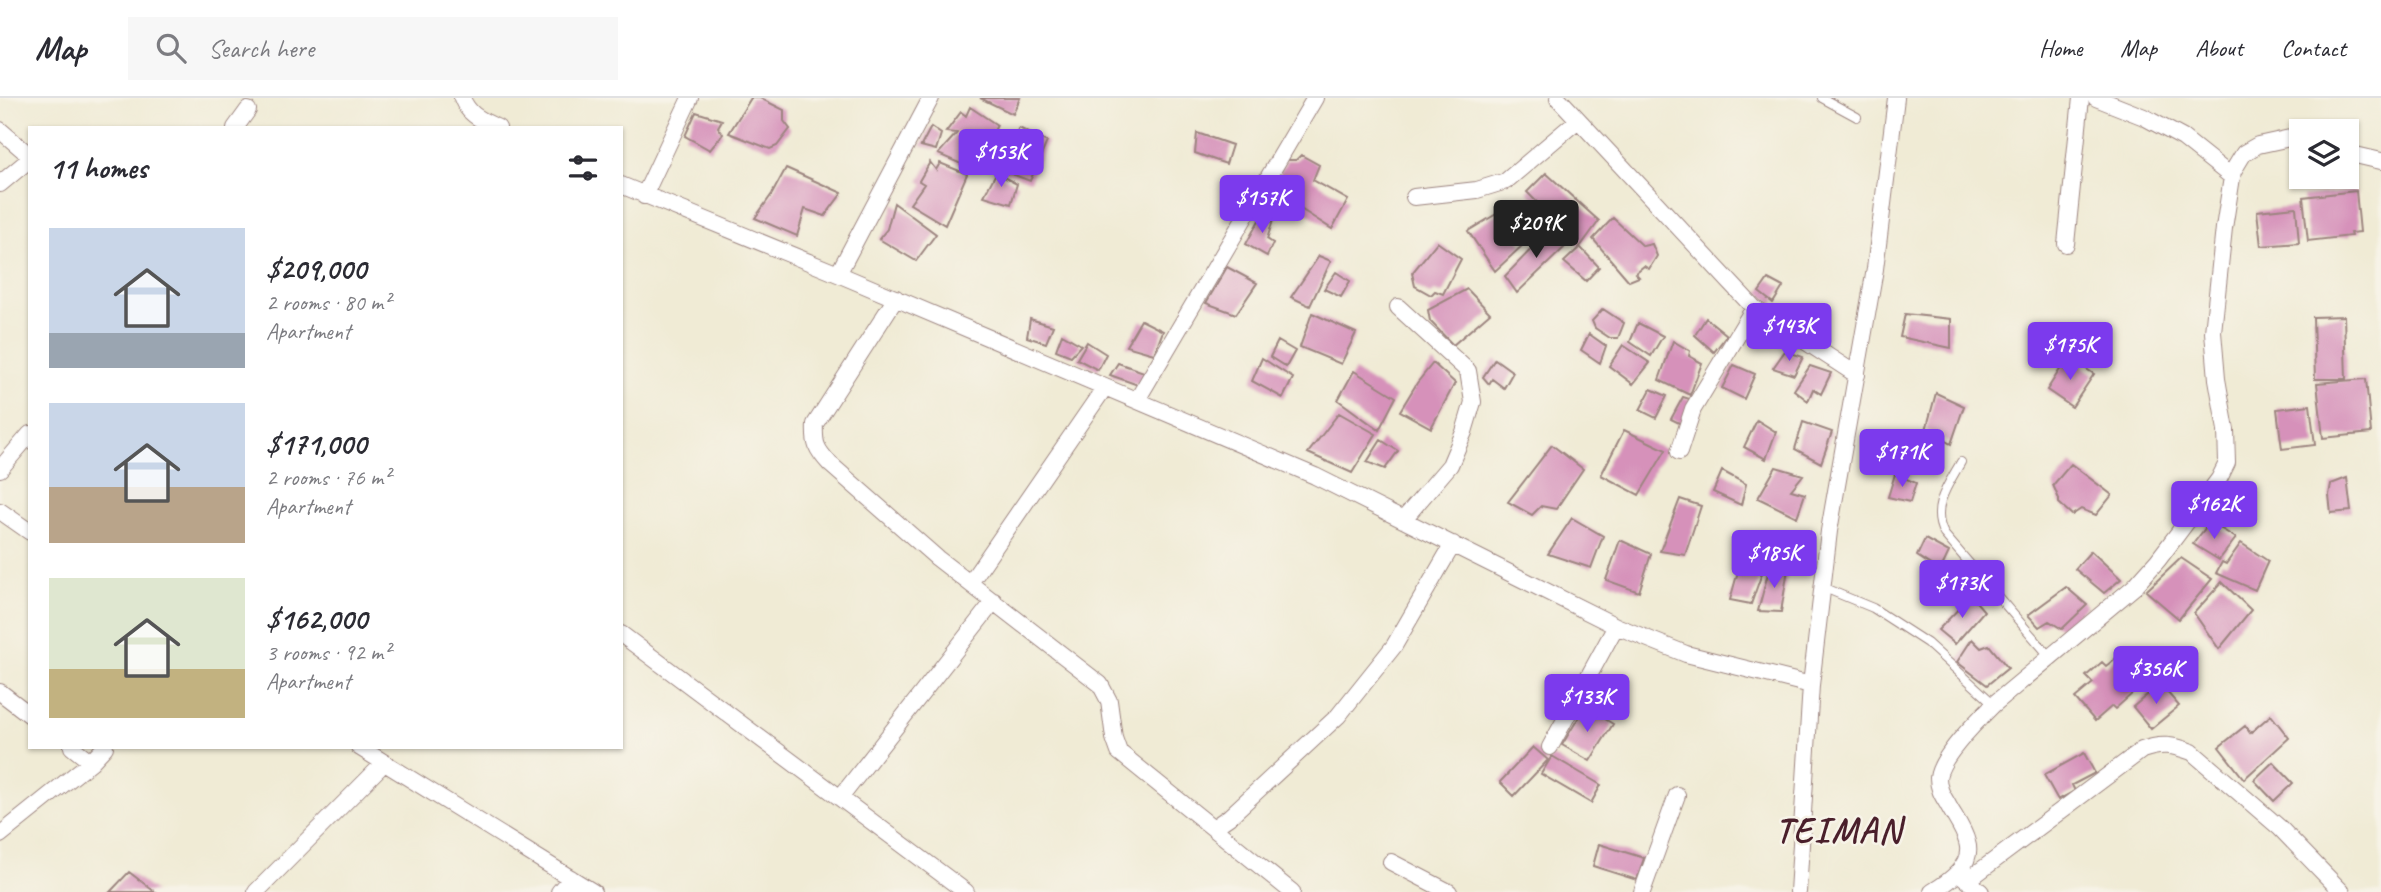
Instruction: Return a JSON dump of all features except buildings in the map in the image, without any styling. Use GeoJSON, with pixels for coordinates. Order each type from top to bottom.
{"type":"FeatureCollection","features":[{"type":"Feature","properties":{"kind":"street"},"geometry":{"type":"LineString","coordinates":[[462,98],[465,107],[473,116],[494,126]]}},
{"type":"Feature","properties":{"kind":"street"},"geometry":{"type":"LineString","coordinates":[[644,196],[690,98]]}},
{"type":"Feature","properties":{"kind":"street"},"geometry":{"type":"LineString","coordinates":[[838,274],[931,98]]}},
{"type":"Feature","properties":{"kind":"street"},"geometry":{"type":"LineString","coordinates":[[1137,400],[1315,98]]}},
{"type":"Feature","properties":{"kind":"street"},"geometry":{"type":"LineString","coordinates":[[1558,98],[1754,308],[1857,375]]}},
{"type":"Feature","properties":{"kind":"street"},"geometry":{"type":"LineString","coordinates":[[1798,892],[1811,685],[1822,587],[1829,531],[1875,269],[1896,98]]}},
{"type":"Feature","properties":{"kind":"street"},"geometry":{"type":"LineString","coordinates":[[2066,244],[2081,98]]}},
{"type":"Feature","properties":{"kind":"street"},"geometry":{"type":"LineString","coordinates":[[2096,98],[2144,117],[2183,138],[2232,177]]}},
{"type":"Feature","properties":{"kind":"street"},"geometry":{"type":"LineString","coordinates":[[236,126],[248,110]]}},
{"type":"Feature","properties":{"kind":"street"},"geometry":{"type":"LineString","coordinates":[[1414,197],[1477,190],[1506,181],[1578,120]]}},
{"type":"Feature","properties":{"kind":"street"},"geometry":{"type":"LineString","coordinates":[[0,130],[28,156]]}},
{"type":"Feature","properties":{"kind":"street"},"geometry":{"type":"LineString","coordinates":[[1963,876],[1968,843],[1939,789],[1938,776],[1942,765],[1973,724],[1994,704],[2134,587],[2181,530],[2219,479],[2227,463],[2226,430],[2217,379],[2213,332],[2233,171],[2245,153],[2258,145],[2289,138]]}},
{"type":"Feature","properties":{"kind":"street"},"geometry":{"type":"LineString","coordinates":[[2359,156],[2381,161]]}},
{"type":"Feature","properties":{"kind":"street"},"geometry":{"type":"LineString","coordinates":[[0,184],[28,160]]}},
{"type":"Feature","properties":{"kind":"street"},"geometry":{"type":"LineString","coordinates":[[623,186],[1315,476],[1616,626],[1686,654],[1811,685]]}},
{"type":"Feature","properties":{"kind":"street"},"geometry":{"type":"LineString","coordinates":[[895,298],[815,424],[817,451],[937,558],[1100,684],[1109,701],[1114,738],[1119,752],[1292,892]]}},
{"type":"Feature","properties":{"kind":"street"},"geometry":{"type":"LineString","coordinates":[[1398,307],[1468,371],[1473,402],[1450,465],[1403,520]]}},
{"type":"Feature","properties":{"kind":"street"},"geometry":{"type":"LineString","coordinates":[[1679,452],[1693,409],[1754,308]]}},
{"type":"Feature","properties":{"kind":"street"},"geometry":{"type":"LineString","coordinates":[[970,583],[1105,387]]}},
{"type":"Feature","properties":{"kind":"street"},"geometry":{"type":"LineString","coordinates":[[0,470],[28,436]]}},
{"type":"Feature","properties":{"kind":"street"},"geometry":{"type":"LineString","coordinates":[[0,512],[28,531]]}},
{"type":"Feature","properties":{"kind":"street"},"geometry":{"type":"LineString","coordinates":[[1213,828],[1229,817],[1338,716],[1394,646],[1453,544]]}},
{"type":"Feature","properties":{"kind":"street"},"geometry":{"type":"LineString","coordinates":[[840,797],[993,601]]}},
{"type":"Feature","properties":{"kind":"street"},"geometry":{"type":"LineString","coordinates":[[1550,747],[1616,626]]}},
{"type":"Feature","properties":{"kind":"street"},"geometry":{"type":"LineString","coordinates":[[623,636],[966,892]]}},
{"type":"Feature","properties":{"kind":"street"},"geometry":{"type":"LineString","coordinates":[[0,692],[28,713]]}},
{"type":"Feature","properties":{"kind":"street"},"geometry":{"type":"LineString","coordinates":[[1932,892],[1963,876],[2142,750],[2159,744],[2192,752],[2280,828],[2342,892]]}},
{"type":"Feature","properties":{"kind":"street"},"geometry":{"type":"LineString","coordinates":[[75,749],[91,762]]}},
{"type":"Feature","properties":{"kind":"street"},"geometry":{"type":"LineString","coordinates":[[0,835],[91,762],[103,749]]}},
{"type":"Feature","properties":{"kind":"street"},"geometry":{"type":"LineString","coordinates":[[362,749],[593,892]]}},
{"type":"Feature","properties":{"kind":"street"},"geometry":{"type":"LineString","coordinates":[[256,892],[384,763]]}},
{"type":"Feature","properties":{"kind":"street"},"geometry":{"type":"LineString","coordinates":[[1642,892],[1677,795]]}},
{"type":"Feature","properties":{"kind":"street"},"geometry":{"type":"LineString","coordinates":[[1391,862],[1449,892]]}},
{"type":"Feature","properties":{"kind":"street"},"geometry":{"type":"LineString","coordinates":[[1963,876],[1981,892]]}},
{"type":"Feature","properties":{"kind":"street"},"geometry":{"type":"LineString","coordinates":[[559,892],[571,878]]}},
{"type":"Feature","properties":{"kind":"lane"},"geometry":{"type":"LineString","coordinates":[[1822,98],[1857,117]]}},
{"type":"Feature","properties":{"kind":"lane"},"geometry":{"type":"LineString","coordinates":[[1961,462],[1943,494],[1938,510],[1938,522],[1944,534],[2051,658]]}},
{"type":"Feature","properties":{"kind":"lane"},"geometry":{"type":"LineString","coordinates":[[1822,587],[1873,608],[1927,643],[1994,704]]}},
{"type":"Feature","properties":{"kind":"district","name":"TEIMAN"},"geometry":{"type":"Point","coordinates":[1839,830]}}]}
